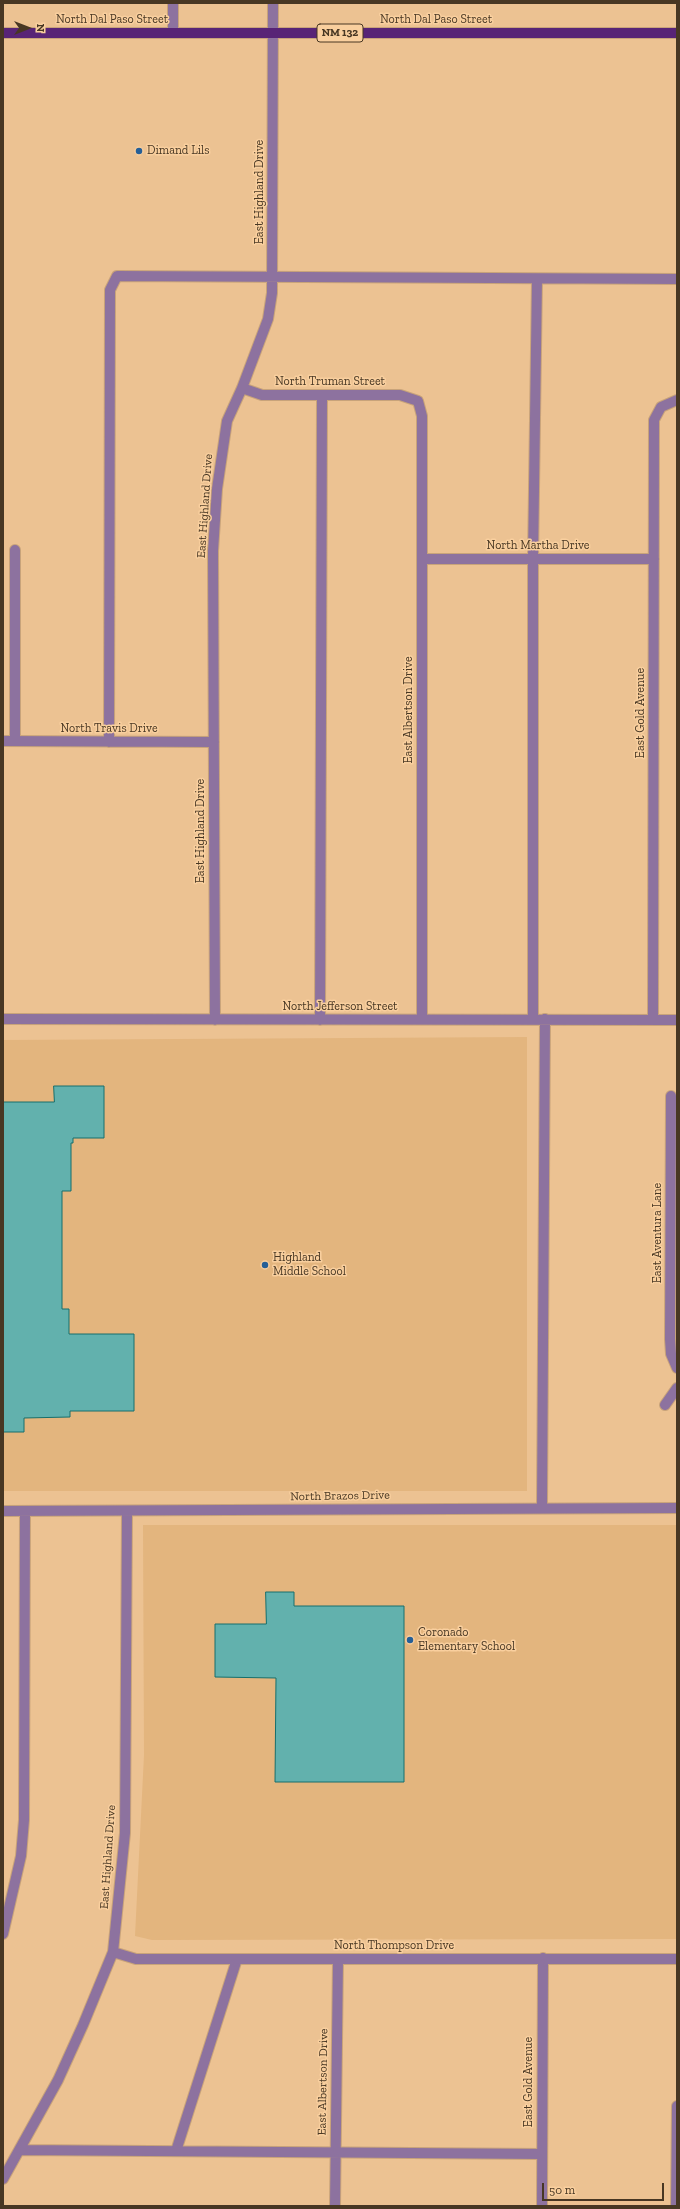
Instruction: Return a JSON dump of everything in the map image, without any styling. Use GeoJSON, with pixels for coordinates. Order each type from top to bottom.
{"type":"FeatureCollection","features":[{"type":"Feature","properties":{"kind":"main road","name":"North Dal Paso Street"},"geometry":{"type":"LineString","coordinates":[[3,33],[677,33]]}},
{"type":"Feature","properties":{"kind":"street"},"geometry":{"type":"LineString","coordinates":[[173,3],[173,33]]}},
{"type":"Feature","properties":{"kind":"street","name":"East Highland Drive"},"geometry":{"type":"LineString","coordinates":[[215,1020],[213,551],[217,489],[227,421],[242,388],[268,319],[273,278],[273,3]]}},
{"type":"Feature","properties":{"kind":"street"},"geometry":{"type":"LineString","coordinates":[[109,742],[110,290],[116,276],[677,279]]}},
{"type":"Feature","properties":{"kind":"street"},"geometry":{"type":"LineString","coordinates":[[533,1019],[533,559],[537,278]]}},
{"type":"Feature","properties":{"kind":"street","name":"North Truman Street"},"geometry":{"type":"LineString","coordinates":[[242,388],[262,396],[400,395],[418,401]]}},
{"type":"Feature","properties":{"kind":"street"},"geometry":{"type":"LineString","coordinates":[[320,1020],[322,395]]}},
{"type":"Feature","properties":{"kind":"street","name":"East Gold Avenue"},"geometry":{"type":"LineString","coordinates":[[653,1020],[654,420],[661,407],[677,400]]}},
{"type":"Feature","properties":{"kind":"street","name":"East Albertson Drive"},"geometry":{"type":"LineString","coordinates":[[418,401],[422,416],[422,1019]]}},
{"type":"Feature","properties":{"kind":"street"},"geometry":{"type":"LineString","coordinates":[[15,550],[15,741]]}},
{"type":"Feature","properties":{"kind":"street","name":"North Martha Drive"},"geometry":{"type":"LineString","coordinates":[[422,559],[654,559]]}},
{"type":"Feature","properties":{"kind":"street","name":"North Travis Drive"},"geometry":{"type":"LineString","coordinates":[[3,741],[214,742]]}},
{"type":"Feature","properties":{"kind":"street","name":"North Jefferson Street"},"geometry":{"type":"LineString","coordinates":[[3,1019],[677,1020]]}},
{"type":"Feature","properties":{"kind":"street"},"geometry":{"type":"LineString","coordinates":[[542,1507],[546,1019]]}},
{"type":"Feature","properties":{"kind":"street","name":"East Aventura Lane"},"geometry":{"type":"LineString","coordinates":[[671,1096],[670,1339],[671,1354],[677,1368]]}},
{"type":"Feature","properties":{"kind":"street"},"geometry":{"type":"LineString","coordinates":[[665,1405],[677,1388]]}},
{"type":"Feature","properties":{"kind":"street","name":"North Brazos Drive"},"geometry":{"type":"LineString","coordinates":[[3,1511],[542,1507],[677,1508]]}},
{"type":"Feature","properties":{"kind":"street"},"geometry":{"type":"LineString","coordinates":[[3,1934],[21,1856],[24,1820],[25,1511]]}},
{"type":"Feature","properties":{"kind":"street","name":"East Highland Drive"},"geometry":{"type":"LineString","coordinates":[[3,2179],[58,2080],[83,2025],[113,1952],[125,1834],[127,1511]]}},
{"type":"Feature","properties":{"kind":"street","name":"North Thompson Drive"},"geometry":{"type":"LineString","coordinates":[[113,1952],[136,1959],[543,1958],[677,1960]]}},
{"type":"Feature","properties":{"kind":"street","name":"East Gold Avenue"},"geometry":{"type":"LineString","coordinates":[[542,2206],[543,1958]]}},
{"type":"Feature","properties":{"kind":"street"},"geometry":{"type":"LineString","coordinates":[[176,2151],[237,1959]]}},
{"type":"Feature","properties":{"kind":"street","name":"East Albertson Drive"},"geometry":{"type":"LineString","coordinates":[[335,2206],[338,1959]]}},
{"type":"Feature","properties":{"kind":"street"},"geometry":{"type":"LineString","coordinates":[[676,2106],[676,2206]]}},
{"type":"Feature","properties":{"kind":"street"},"geometry":{"type":"LineString","coordinates":[[19,2150],[542,2154]]}},
{"type":"Feature","properties":{"kind":"shaded area","name":"Highland Middle School"},"geometry":{"type":"Polygon","coordinates":[[[527,1037],[527,1491],[3,1491],[3,1040],[527,1037]]]}},
{"type":"Feature","properties":{"kind":"shaded area","name":"Coronado Elementary School"},"geometry":{"type":"Polygon","coordinates":[[[143,1525],[677,1525],[677,1939],[152,1940],[135,1936],[144,1755],[143,1525]]]}},
{"type":"Feature","properties":{"kind":"building"},"geometry":{"type":"Polygon","coordinates":[[[54,1086],[104,1086],[104,1138],[73,1138],[73,1143],[71,1143],[71,1191],[62,1191],[62,1309],[69,1309],[69,1334],[134,1334],[134,1411],[70,1411],[70,1417],[24,1418],[24,1432],[3,1432],[3,1102],[54,1102],[54,1086]]]}},
{"type":"Feature","properties":{"kind":"building"},"geometry":{"type":"Polygon","coordinates":[[[266,1592],[294,1592],[294,1606],[404,1606],[404,1782],[275,1782],[276,1678],[215,1677],[215,1624],[266,1624],[266,1592]]]}},
{"type":"Feature","properties":{"kind":"place","name":"Dimand Lils"},"geometry":{"type":"Point","coordinates":[139,151]}},
{"type":"Feature","properties":{"kind":"place","name":"Highland Middle School"},"geometry":{"type":"Point","coordinates":[265,1265]}},
{"type":"Feature","properties":{"kind":"place","name":"Coronado Elementary School"},"geometry":{"type":"Point","coordinates":[410,1640]}}]}
